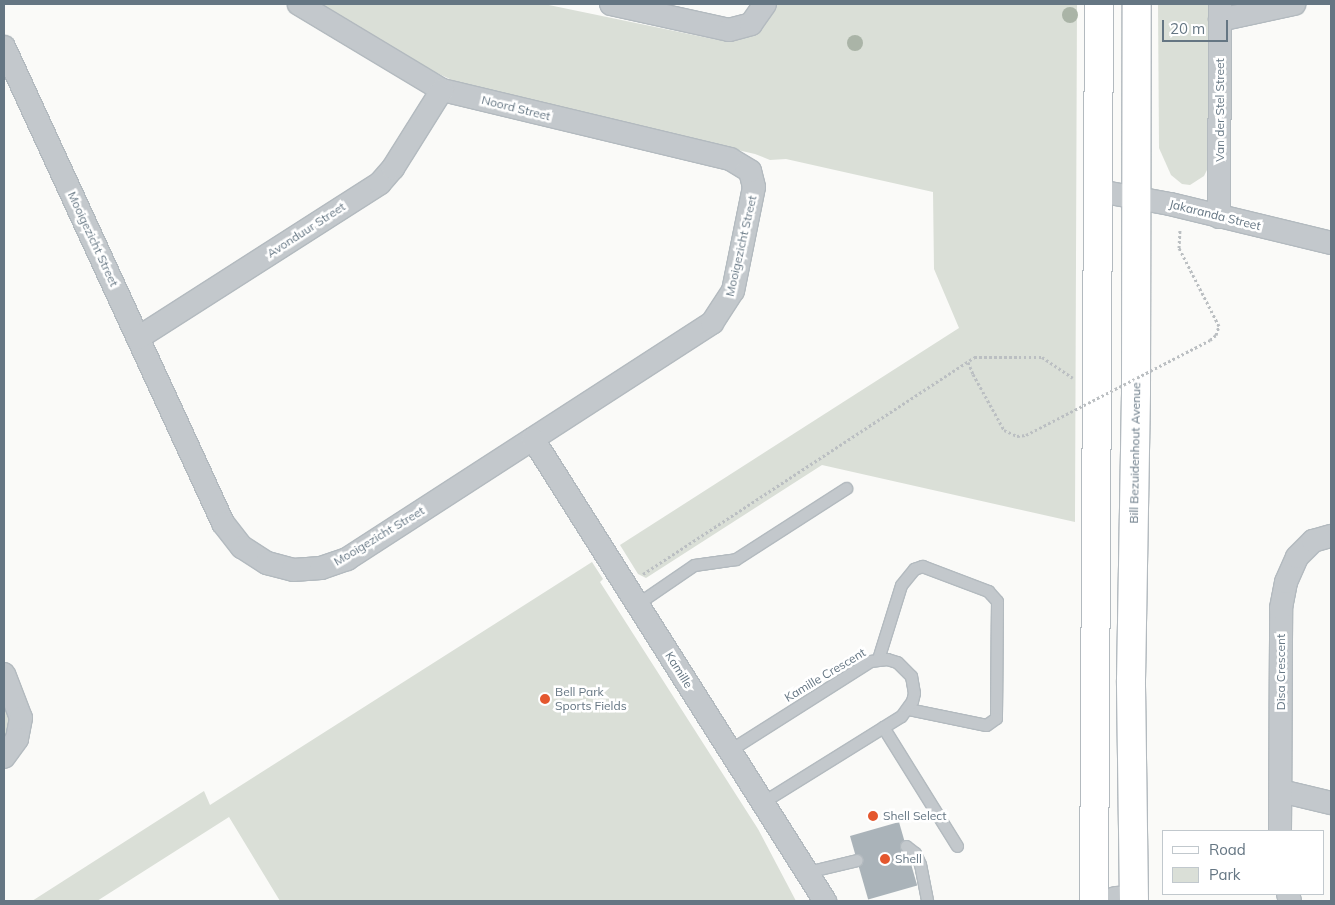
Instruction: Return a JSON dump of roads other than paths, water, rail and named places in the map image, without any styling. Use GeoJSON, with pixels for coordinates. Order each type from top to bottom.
{"type":"FeatureCollection","features":[{"type":"Feature","properties":{"kind":"main road"},"geometry":{"type":"LineString","coordinates":[[1094,901],[1099,4]]}},
{"type":"Feature","properties":{"kind":"main road","name":"Bill Bezuidenhout Avenue"},"geometry":{"type":"LineString","coordinates":[[1128,901],[1137,4]]}},
{"type":"Feature","properties":{"kind":"street","name":"Noord Street"},"geometry":{"type":"LineString","coordinates":[[299,4],[442,90],[730,159],[750,171]]}},
{"type":"Feature","properties":{"kind":"street"},"geometry":{"type":"LineString","coordinates":[[611,4],[717,29],[741,28],[750,24],[765,4]]}},
{"type":"Feature","properties":{"kind":"street"},"geometry":{"type":"LineString","coordinates":[[1220,12],[1294,4]]}},
{"type":"Feature","properties":{"kind":"street","name":"Van der Stel Street"},"geometry":{"type":"LineString","coordinates":[[1219,216],[1220,12]]}},
{"type":"Feature","properties":{"kind":"street","name":"Mooigezicht Street"},"geometry":{"type":"LineString","coordinates":[[4,47],[223,523],[242,547],[280,568],[321,568],[347,559],[703,331],[720,314],[733,291],[754,196],[754,178],[750,171]]}},
{"type":"Feature","properties":{"kind":"street","name":"Avonduur Street"},"geometry":{"type":"LineString","coordinates":[[138,338],[380,182],[393,168],[442,90]]}},
{"type":"Feature","properties":{"kind":"street","name":"Jakaranda Street"},"geometry":{"type":"LineString","coordinates":[[1099,191],[1136,197],[1331,243]]}},
{"type":"Feature","properties":{"kind":"street","name":"Kamille"},"geometry":{"type":"LineString","coordinates":[[533,440],[825,901]]}},
{"type":"Feature","properties":{"kind":"street","name":"Disa Crescent"},"geometry":{"type":"LineString","coordinates":[[1280,830],[1281,608],[1286,582],[1298,557],[1313,541],[1331,536]]}},
{"type":"Feature","properties":{"kind":"street"},"geometry":{"type":"LineString","coordinates":[[4,674],[21,718],[17,739],[4,757]]}},
{"type":"Feature","properties":{"kind":"street"},"geometry":{"type":"LineString","coordinates":[[1281,792],[1331,803]]}},
{"type":"Feature","properties":{"kind":"lane"},"geometry":{"type":"LineString","coordinates":[[631,595],[694,565],[736,559],[846,488]]}},
{"type":"Feature","properties":{"kind":"lane"},"geometry":{"type":"LineString","coordinates":[[763,802],[883,727],[908,709],[986,725],[996,718],[997,601],[988,591],[922,566],[914,569],[901,585],[878,659]]}},
{"type":"Feature","properties":{"kind":"lane","name":"Kamille Crescent"},"geometry":{"type":"LineString","coordinates":[[730,750],[878,659],[897,662],[911,676],[914,693],[908,709]]}},
{"type":"Feature","properties":{"kind":"lane"},"geometry":{"type":"LineString","coordinates":[[883,727],[957,846]]}},
{"type":"Feature","properties":{"kind":"lane"},"geometry":{"type":"LineString","coordinates":[[906,846],[915,853],[920,864],[927,901]]}},
{"type":"Feature","properties":{"kind":"lane"},"geometry":{"type":"LineString","coordinates":[[807,872],[857,860]]}},
{"type":"Feature","properties":{"kind":"place","name":"Bell Park Sports Fields"},"geometry":{"type":"Point","coordinates":[545,699]}},
{"type":"Feature","properties":{"kind":"place","name":"Shell Select"},"geometry":{"type":"Point","coordinates":[873,816]}},
{"type":"Feature","properties":{"kind":"place","name":"Shell"},"geometry":{"type":"Point","coordinates":[885,859]}}]}
